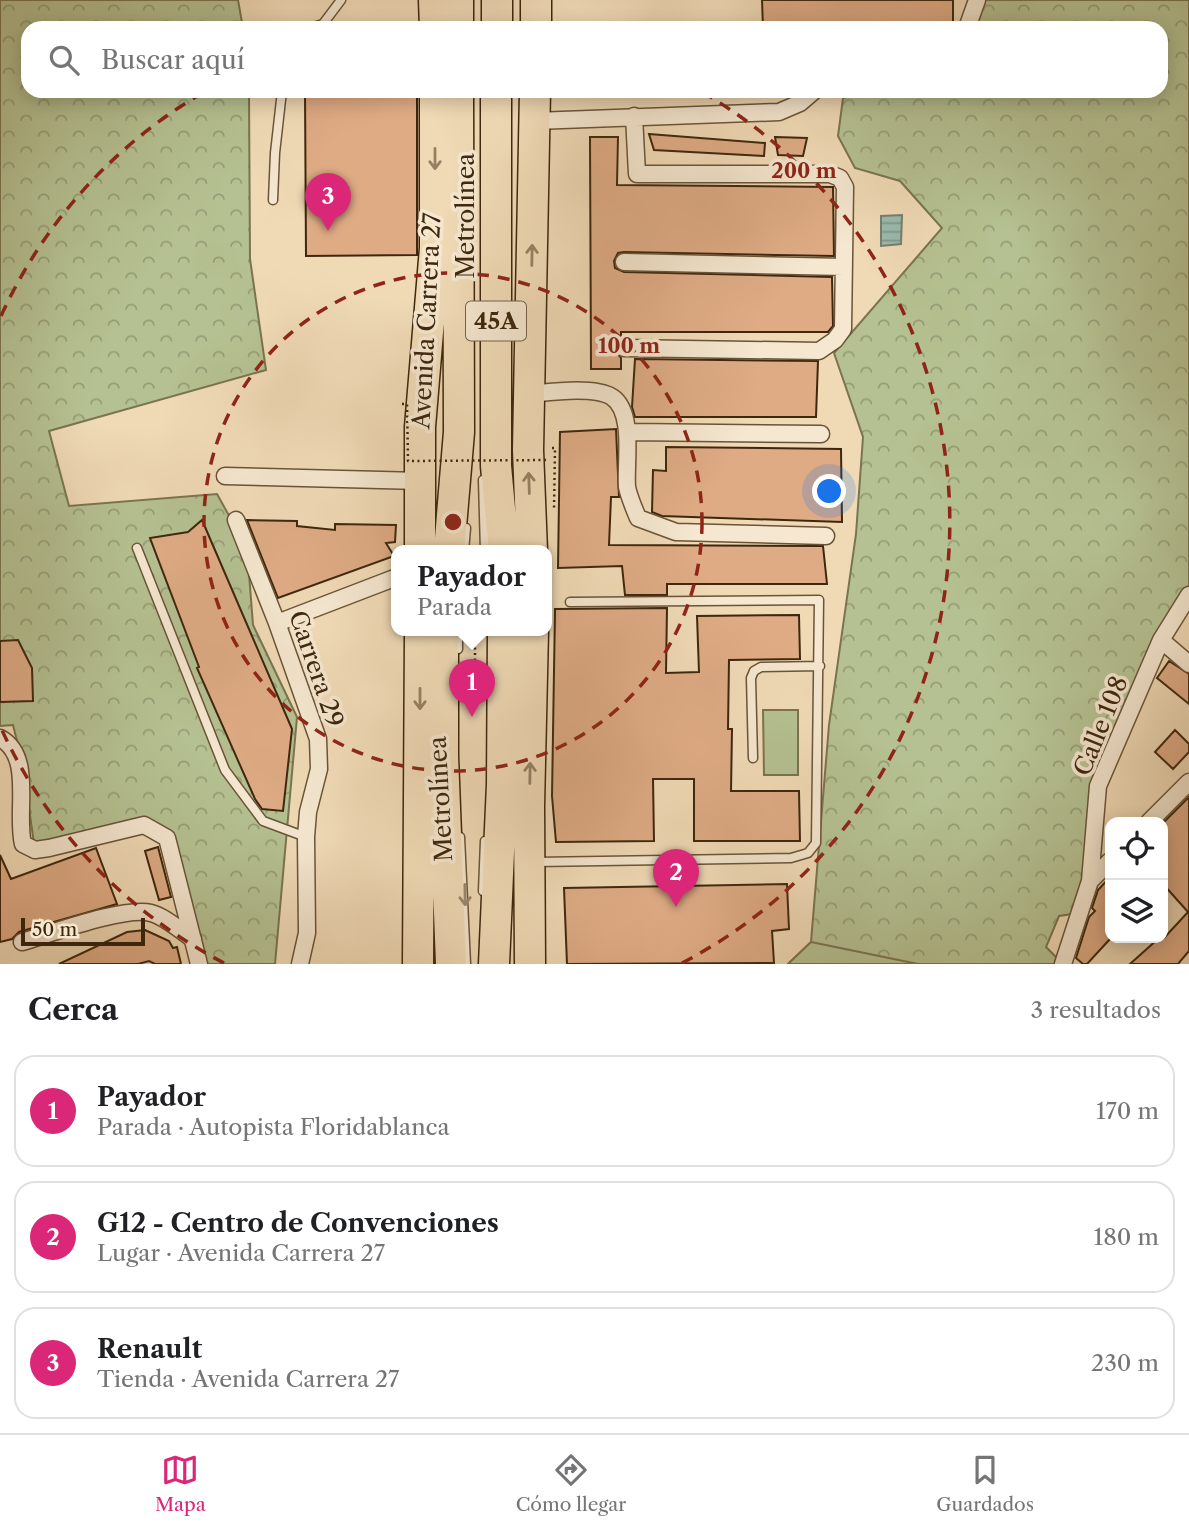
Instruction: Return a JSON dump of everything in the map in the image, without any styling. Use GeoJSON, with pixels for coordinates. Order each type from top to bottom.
{"type":"FeatureCollection","features":[{"type":"Feature","properties":{"kind":"highway"},"geometry":{"type":"LineString","coordinates":[[496,21],[497,0]]}},
{"type":"Feature","properties":{"kind":"highway"},"geometry":{"type":"LineString","coordinates":[[536,0],[536,21]]}},
{"type":"Feature","properties":{"kind":"highway","name":"Avenida Carrera 27"},"geometry":{"type":"LineString","coordinates":[[420,545],[420,427],[435,248],[435,98]]}},
{"type":"Feature","properties":{"kind":"highway","name":"45A"},"geometry":{"type":"LineString","coordinates":[[450,545],[459,432],[458,98]]}},
{"type":"Feature","properties":{"kind":"highway","name":"45A"},"geometry":{"type":"LineString","coordinates":[[496,98],[496,466],[503,545]]}},
{"type":"Feature","properties":{"kind":"highway"},"geometry":{"type":"LineString","coordinates":[[532,545],[528,450],[535,98]]}},
{"type":"Feature","properties":{"kind":"highway"},"geometry":{"type":"LineString","coordinates":[[418,964],[420,636]]}},
{"type":"Feature","properties":{"kind":"highway"},"geometry":{"type":"LineString","coordinates":[[443,636],[453,835],[451,964]]}},
{"type":"Feature","properties":{"kind":"highway"},"geometry":{"type":"LineString","coordinates":[[496,964],[502,784],[503,636]]}},
{"type":"Feature","properties":{"kind":"highway"},"geometry":{"type":"LineString","coordinates":[[530,964],[529,806],[533,636]]}},
{"type":"Feature","properties":{"kind":"highway"},"geometry":{"type":"LineString","coordinates":[[420,782],[453,835]]}},
{"type":"Feature","properties":{"kind":"highway"},"geometry":{"type":"LineString","coordinates":[[496,964],[515,894],[529,806]]}},
{"type":"Feature","properties":{"kind":"street"},"geometry":{"type":"LineString","coordinates":[[970,21],[977,0]]}},
{"type":"Feature","properties":{"kind":"street"},"geometry":{"type":"LineString","coordinates":[[535,121],[779,112],[806,98]]}},
{"type":"Feature","properties":{"kind":"street"},"geometry":{"type":"LineString","coordinates":[[624,348],[819,351],[835,340],[843,329],[845,187],[840,178],[830,174],[637,174],[634,116]]}},
{"type":"Feature","properties":{"kind":"street"},"geometry":{"type":"LineString","coordinates":[[624,262],[844,267]]}},
{"type":"Feature","properties":{"kind":"street"},"geometry":{"type":"LineString","coordinates":[[530,394],[569,391],[612,397],[629,432],[628,488],[638,518],[676,532],[826,536]]}},
{"type":"Feature","properties":{"kind":"street"},"geometry":{"type":"LineString","coordinates":[[629,432],[821,434]]}},
{"type":"Feature","properties":{"kind":"street"},"geometry":{"type":"LineString","coordinates":[[225,476],[420,481]]}},
{"type":"Feature","properties":{"kind":"street","name":"Carrera 29"},"geometry":{"type":"LineString","coordinates":[[236,520],[277,623],[318,740],[319,769],[308,812],[306,837],[307,933],[300,964]]}},
{"type":"Feature","properties":{"kind":"street"},"geometry":{"type":"LineString","coordinates":[[277,623],[391,579]]}},
{"type":"Feature","properties":{"kind":"street","name":"Calle 108"},"geometry":{"type":"LineString","coordinates":[[1063,964],[1090,881],[1098,786],[1161,640],[1188,598]]}},
{"type":"Feature","properties":{"kind":"street"},"geometry":{"type":"LineString","coordinates":[[1161,640],[1189,664]]}},
{"type":"Feature","properties":{"kind":"street"},"geometry":{"type":"LineString","coordinates":[[0,738],[11,744],[19,762],[23,844],[35,850],[49,849],[144,825],[167,838],[200,964]]}},
{"type":"Feature","properties":{"kind":"street"},"geometry":{"type":"LineString","coordinates":[[1154,817],[1189,782]]}},
{"type":"Feature","properties":{"kind":"street"},"geometry":{"type":"LineString","coordinates":[[1090,881],[1105,866]]}},
{"type":"Feature","properties":{"kind":"street"},"geometry":{"type":"LineString","coordinates":[[22,942],[137,913],[152,913],[193,939]]}},
{"type":"Feature","properties":{"kind":"lane"},"geometry":{"type":"LineString","coordinates":[[325,21],[341,0]]}},
{"type":"Feature","properties":{"kind":"lane"},"geometry":{"type":"LineString","coordinates":[[273,200],[281,98]]}},
{"type":"Feature","properties":{"kind":"lane","name":"Metrolínea"},"geometry":{"type":"LineString","coordinates":[[485,141],[485,245]]}},
{"type":"Feature","properties":{"kind":"lane"},"geometry":{"type":"LineString","coordinates":[[483,474],[485,545]]}},
{"type":"Feature","properties":{"kind":"lane"},"geometry":{"type":"LineString","coordinates":[[464,545],[466,518]]}},
{"type":"Feature","properties":{"kind":"lane"},"geometry":{"type":"LineString","coordinates":[[138,548],[225,770],[263,821],[306,837]]}},
{"type":"Feature","properties":{"kind":"lane"},"geometry":{"type":"LineString","coordinates":[[531,862],[791,858],[808,853],[816,843],[819,600],[570,602]]}},
{"type":"Feature","properties":{"kind":"lane"},"geometry":{"type":"LineString","coordinates":[[457,663],[458,636]]}},
{"type":"Feature","properties":{"kind":"lane"},"geometry":{"type":"LineString","coordinates":[[753,758],[751,678],[754,671],[761,667],[820,666]]}},
{"type":"Feature","properties":{"kind":"lane","name":"Metrolínea"},"geometry":{"type":"LineString","coordinates":[[482,908],[486,827]]}},
{"type":"Feature","properties":{"kind":"lane","name":"Metrolínea"},"geometry":{"type":"LineString","coordinates":[[453,835],[464,873],[466,964]]}},
{"type":"Feature","properties":{"kind":"path"},"geometry":{"type":"LineString","coordinates":[[402,404],[407,404],[408,461],[548,460]]}},
{"type":"Feature","properties":{"kind":"path"},"geometry":{"type":"LineString","coordinates":[[555,448],[556,510]]}},
{"type":"Feature","properties":{"kind":"path"},"geometry":{"type":"LineString","coordinates":[[475,636],[475,661]]}},
{"type":"Feature","properties":{"kind":"green space"},"geometry":{"type":"Polygon","coordinates":[[[0,0],[238,0],[242,21],[21,21],[21,98],[249,98],[250,259],[266,370],[49,431],[69,506],[217,494],[247,548],[253,625],[297,717],[275,964],[196,964],[167,838],[144,825],[35,850],[22,761],[13,725],[0,726],[0,0]]]}},
{"type":"Feature","properties":{"kind":"green space"},"geometry":{"type":"Polygon","coordinates":[[[985,0],[1189,0],[1189,585],[1094,786],[1088,870],[1072,914],[1059,916],[1046,947],[1058,959],[1058,964],[788,964],[811,942],[829,725],[856,534],[863,437],[834,353],[942,228],[900,181],[855,168],[838,136],[843,98],[1168,98],[1168,21],[974,21],[985,0]]]}},
{"type":"Feature","properties":{"kind":"green space"},"geometry":{"type":"Polygon","coordinates":[[[763,710],[798,710],[798,775],[764,775],[763,710]]]}},
{"type":"Feature","properties":{"kind":"green space"},"geometry":{"type":"Polygon","coordinates":[[[811,942],[918,964],[788,964],[811,942]]]}},
{"type":"Feature","properties":{"kind":"water"},"geometry":{"type":"Polygon","coordinates":[[[902,215],[901,244],[881,246],[881,216],[902,215]]]}},
{"type":"Feature","properties":{"kind":"building"},"geometry":{"type":"Polygon","coordinates":[[[762,0],[953,0],[953,21],[763,21],[762,0]]]}},
{"type":"Feature","properties":{"kind":"building"},"geometry":{"type":"Polygon","coordinates":[[[305,98],[417,98],[417,255],[306,256],[305,98]]]}},
{"type":"Feature","properties":{"kind":"building"},"geometry":{"type":"Polygon","coordinates":[[[649,134],[765,143],[764,156],[654,150],[649,134]]]}},
{"type":"Feature","properties":{"kind":"building"},"geometry":{"type":"Polygon","coordinates":[[[590,137],[618,137],[617,185],[833,187],[834,256],[624,252],[618,253],[614,261],[615,268],[624,272],[832,277],[833,326],[828,332],[621,332],[621,338],[614,349],[621,358],[621,369],[591,369],[590,137]]]}},
{"type":"Feature","properties":{"kind":"building"},"geometry":{"type":"Polygon","coordinates":[[[775,137],[807,138],[803,156],[778,155],[775,137]]]}},
{"type":"Feature","properties":{"kind":"building"},"geometry":{"type":"Polygon","coordinates":[[[635,359],[818,361],[816,417],[635,417],[632,407],[635,359]]]}},
{"type":"Feature","properties":{"kind":"building"},"geometry":{"type":"Polygon","coordinates":[[[616,429],[619,497],[611,497],[609,545],[823,546],[827,584],[667,584],[667,595],[625,595],[622,566],[558,568],[560,432],[616,429]]]}},
{"type":"Feature","properties":{"kind":"building"},"geometry":{"type":"Polygon","coordinates":[[[666,447],[841,449],[842,522],[662,516],[652,512],[653,470],[666,471],[666,447]]]}},
{"type":"Feature","properties":{"kind":"building"},"geometry":{"type":"Polygon","coordinates":[[[202,520],[292,729],[283,811],[262,809],[255,799],[197,668],[199,667],[150,538],[188,532],[202,520]]]}},
{"type":"Feature","properties":{"kind":"building"},"geometry":{"type":"Polygon","coordinates":[[[247,520],[297,521],[297,526],[335,530],[335,524],[396,525],[395,542],[386,543],[391,557],[278,598],[247,520]]]}},
{"type":"Feature","properties":{"kind":"building"},"geometry":{"type":"Polygon","coordinates":[[[667,608],[666,673],[699,672],[697,616],[799,615],[800,659],[729,660],[728,729],[732,729],[731,791],[799,791],[800,841],[694,841],[694,779],[653,779],[654,841],[556,842],[552,796],[555,609],[667,608]]]}},
{"type":"Feature","properties":{"kind":"building"},"geometry":{"type":"Polygon","coordinates":[[[18,640],[32,668],[33,701],[0,702],[0,641],[18,640]]]}},
{"type":"Feature","properties":{"kind":"building"},"geometry":{"type":"Polygon","coordinates":[[[1169,661],[1189,674],[1189,704],[1157,678],[1169,661]]]}},
{"type":"Feature","properties":{"kind":"building"},"geometry":{"type":"Polygon","coordinates":[[[1175,730],[1189,744],[1189,752],[1173,769],[1155,752],[1175,730]]]}},
{"type":"Feature","properties":{"kind":"building"},"geometry":{"type":"Polygon","coordinates":[[[1189,797],[1189,951],[1178,964],[1130,964],[1153,943],[1168,943],[1168,934],[1188,912],[1168,890],[1168,818],[1189,797]]]}},
{"type":"Feature","properties":{"kind":"building"},"geometry":{"type":"Polygon","coordinates":[[[158,847],[171,897],[159,900],[145,851],[158,847]]]}},
{"type":"Feature","properties":{"kind":"building"},"geometry":{"type":"Polygon","coordinates":[[[96,848],[117,904],[19,932],[12,939],[0,942],[0,855],[11,879],[96,848]]]}},
{"type":"Feature","properties":{"kind":"building"},"geometry":{"type":"Polygon","coordinates":[[[1105,882],[1106,943],[1087,964],[1083,964],[1076,958],[1089,917],[1095,911],[1092,908],[1098,890],[1105,882]]]}},
{"type":"Feature","properties":{"kind":"building"},"geometry":{"type":"Polygon","coordinates":[[[787,884],[789,929],[772,931],[774,963],[567,964],[564,888],[787,884]]]}},
{"type":"Feature","properties":{"kind":"building"},"geometry":{"type":"Polygon","coordinates":[[[145,930],[169,941],[173,948],[177,947],[181,964],[155,964],[149,961],[138,964],[59,964],[127,932],[145,930]]]}},
{"type":"Feature","properties":{"kind":"place","name":"Renault"},"geometry":{"type":"Point","coordinates":[328,231]}},
{"type":"Feature","properties":{"kind":"place","name":"Payador"},"geometry":{"type":"Point","coordinates":[472,717]}},
{"type":"Feature","properties":{"kind":"place","name":"G12 - Centro de Convenciones"},"geometry":{"type":"Point","coordinates":[676,907]}}]}
